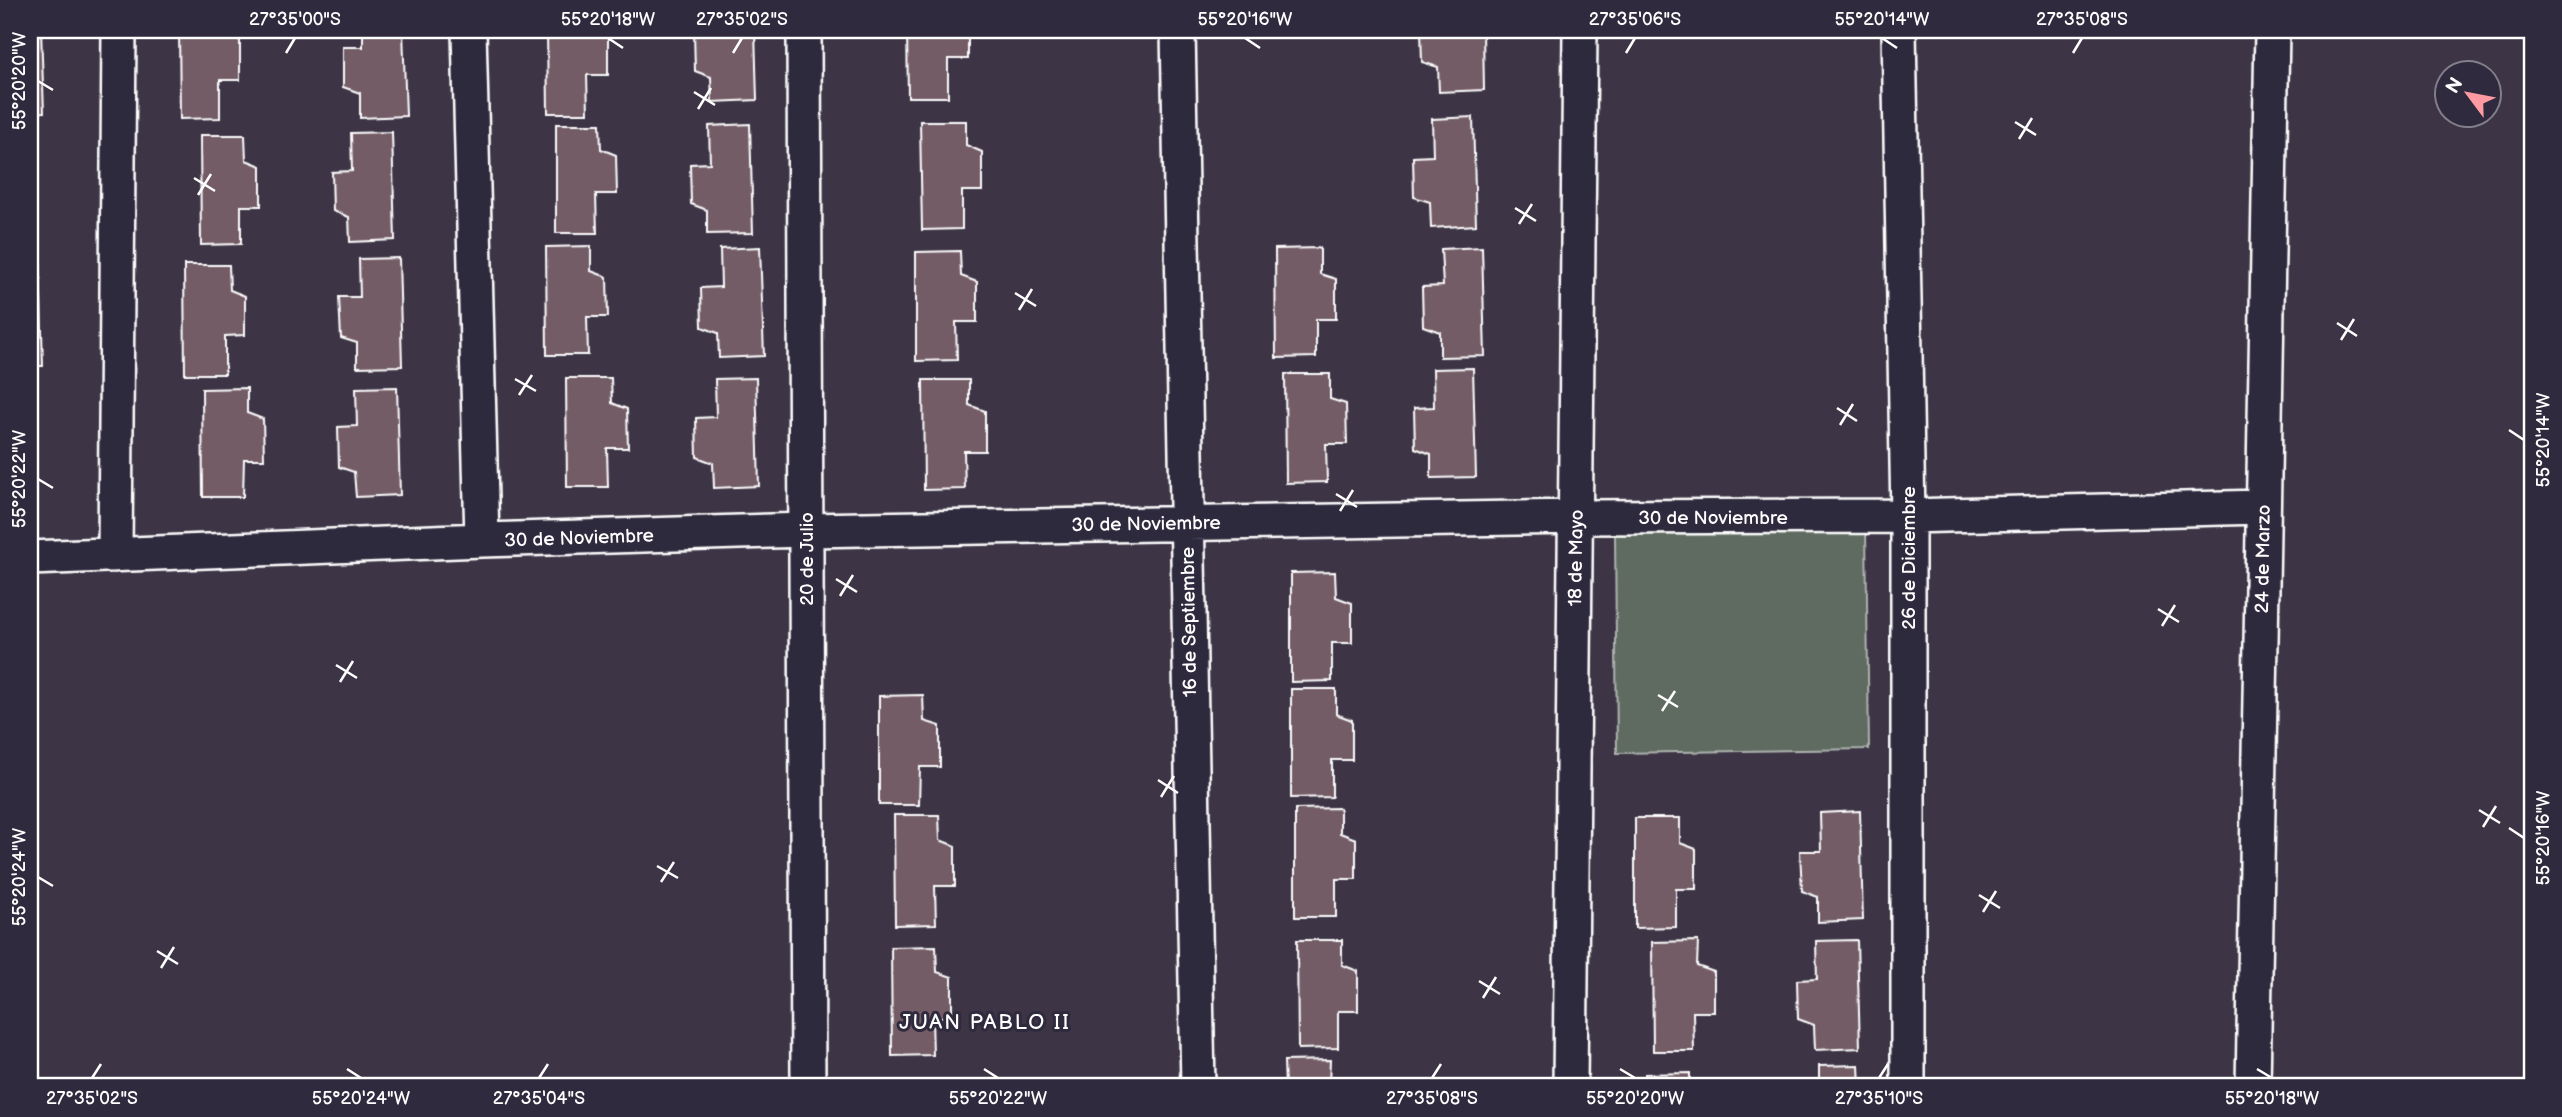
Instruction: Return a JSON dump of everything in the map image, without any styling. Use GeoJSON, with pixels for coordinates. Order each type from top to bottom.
{"type":"FeatureCollection","features":[{"type":"Feature","properties":{"kind":"street"},"geometry":{"type":"LineString","coordinates":[[115,555],[119,30]]}},
{"type":"Feature","properties":{"kind":"street"},"geometry":{"type":"LineString","coordinates":[[469,30],[482,540]]}},
{"type":"Feature","properties":{"kind":"street","name":"20 de Julio"},"geometry":{"type":"LineString","coordinates":[[804,30],[808,1087]]}},
{"type":"Feature","properties":{"kind":"street","name":"16 de Septiembre"},"geometry":{"type":"LineString","coordinates":[[1178,30],[1198,1087]]}},
{"type":"Feature","properties":{"kind":"street","name":"18 de Mayo"},"geometry":{"type":"LineString","coordinates":[[1570,1087],[1580,30]]}},
{"type":"Feature","properties":{"kind":"street","name":"26 de Diciembre"},"geometry":{"type":"LineString","coordinates":[[1899,30],[1908,516],[1908,1087]]}},
{"type":"Feature","properties":{"kind":"street","name":"24 de Marzo"},"geometry":{"type":"LineString","coordinates":[[2253,1087],[2272,30]]}},
{"type":"Feature","properties":{"kind":"street","name":"30 de Noviembre"},"geometry":{"type":"LineString","coordinates":[[30,558],[806,530],[1575,517],[1908,516],[2263,507]]}},
{"type":"Feature","properties":{"kind":"shaded area"},"geometry":{"type":"Polygon","coordinates":[[[1866,528],[1869,749],[1617,753],[1615,532],[1866,528]]]}},
{"type":"Feature","properties":{"kind":"building"},"geometry":{"type":"Polygon","coordinates":[[[30,30],[41,30],[44,112],[30,113],[30,30]]]}},
{"type":"Feature","properties":{"kind":"building"},"geometry":{"type":"Polygon","coordinates":[[[179,30],[224,30],[224,35],[240,40],[240,80],[220,80],[220,118],[180,119],[179,30]]]}},
{"type":"Feature","properties":{"kind":"building"},"geometry":{"type":"Polygon","coordinates":[[[363,30],[403,30],[406,116],[360,118],[360,93],[343,87],[343,47],[363,47],[363,30]]]}},
{"type":"Feature","properties":{"kind":"building"},"geometry":{"type":"Polygon","coordinates":[[[547,30],[594,30],[608,35],[608,75],[587,75],[588,113],[548,113],[547,30]]]}},
{"type":"Feature","properties":{"kind":"building"},"geometry":{"type":"Polygon","coordinates":[[[755,30],[757,100],[712,102],[711,77],[695,71],[694,31],[755,30]]]}},
{"type":"Feature","properties":{"kind":"building"},"geometry":{"type":"Polygon","coordinates":[[[907,30],[968,30],[968,59],[948,59],[948,97],[908,97],[907,30]]]}},
{"type":"Feature","properties":{"kind":"building"},"geometry":{"type":"Polygon","coordinates":[[[1421,30],[1483,30],[1484,90],[1439,92],[1438,67],[1422,62],[1421,30]]]}},
{"type":"Feature","properties":{"kind":"building"},"geometry":{"type":"Polygon","coordinates":[[[1473,117],[1476,225],[1431,228],[1430,202],[1414,197],[1413,157],[1433,156],[1432,119],[1473,117]]]}},
{"type":"Feature","properties":{"kind":"building"},"geometry":{"type":"Polygon","coordinates":[[[920,121],[966,121],[966,145],[982,152],[982,191],[962,191],[962,229],[922,230],[920,121]]]}},
{"type":"Feature","properties":{"kind":"building"},"geometry":{"type":"Polygon","coordinates":[[[556,124],[600,124],[601,149],[616,155],[617,194],[596,194],[597,233],[556,233],[556,124]]]}},
{"type":"Feature","properties":{"kind":"building"},"geometry":{"type":"Polygon","coordinates":[[[750,124],[753,233],[707,234],[707,210],[691,204],[690,164],[710,163],[709,126],[750,124]]]}},
{"type":"Feature","properties":{"kind":"building"},"geometry":{"type":"Polygon","coordinates":[[[392,132],[395,240],[350,242],[349,217],[333,211],[332,172],[352,171],[351,133],[392,132]]]}},
{"type":"Feature","properties":{"kind":"building"},"geometry":{"type":"Polygon","coordinates":[[[200,135],[245,135],[246,160],[261,166],[261,206],[241,206],[241,244],[201,245],[200,135]]]}},
{"type":"Feature","properties":{"kind":"building"},"geometry":{"type":"Polygon","coordinates":[[[591,246],[591,271],[607,277],[608,317],[587,317],[588,355],[547,355],[546,247],[591,246]]]}},
{"type":"Feature","properties":{"kind":"building"},"geometry":{"type":"Polygon","coordinates":[[[760,247],[764,356],[719,358],[718,333],[702,327],[701,288],[721,287],[720,249],[760,247]]]}},
{"type":"Feature","properties":{"kind":"building"},"geometry":{"type":"Polygon","coordinates":[[[1482,247],[1485,356],[1440,357],[1440,332],[1423,326],[1422,287],[1443,286],[1441,249],[1482,247]]]}},
{"type":"Feature","properties":{"kind":"building"},"geometry":{"type":"Polygon","coordinates":[[[1320,248],[1320,274],[1336,279],[1336,319],[1316,319],[1316,357],[1276,358],[1275,249],[1320,248]]]}},
{"type":"Feature","properties":{"kind":"building"},"geometry":{"type":"Polygon","coordinates":[[[960,251],[961,276],[977,282],[977,322],[956,322],[957,360],[916,361],[916,252],[960,251]]]}},
{"type":"Feature","properties":{"kind":"building"},"geometry":{"type":"Polygon","coordinates":[[[30,257],[40,257],[43,366],[30,366],[30,257]]]}},
{"type":"Feature","properties":{"kind":"building"},"geometry":{"type":"Polygon","coordinates":[[[399,258],[402,366],[357,367],[357,343],[341,338],[339,297],[360,297],[359,259],[399,258]]]}},
{"type":"Feature","properties":{"kind":"building"},"geometry":{"type":"Polygon","coordinates":[[[184,265],[229,265],[230,290],[245,296],[245,335],[225,336],[225,374],[185,374],[184,265]]]}},
{"type":"Feature","properties":{"kind":"building"},"geometry":{"type":"Polygon","coordinates":[[[1473,368],[1476,477],[1431,478],[1431,454],[1415,448],[1414,408],[1434,407],[1433,369],[1473,368]]]}},
{"type":"Feature","properties":{"kind":"building"},"geometry":{"type":"Polygon","coordinates":[[[1285,374],[1330,374],[1330,399],[1346,404],[1347,444],[1326,444],[1327,482],[1286,483],[1285,374]]]}},
{"type":"Feature","properties":{"kind":"building"},"geometry":{"type":"Polygon","coordinates":[[[566,378],[611,378],[612,403],[627,409],[628,448],[607,448],[608,487],[567,487],[566,378]]]}},
{"type":"Feature","properties":{"kind":"building"},"geometry":{"type":"Polygon","coordinates":[[[756,378],[759,486],[714,488],[713,463],[697,457],[696,418],[716,417],[715,379],[756,378]]]}},
{"type":"Feature","properties":{"kind":"building"},"geometry":{"type":"Polygon","coordinates":[[[923,380],[969,380],[969,405],[985,411],[985,451],[964,451],[965,489],[924,490],[923,380]]]}},
{"type":"Feature","properties":{"kind":"building"},"geometry":{"type":"Polygon","coordinates":[[[30,382],[34,491],[30,491],[30,382]]]}},
{"type":"Feature","properties":{"kind":"building"},"geometry":{"type":"Polygon","coordinates":[[[397,387],[400,495],[356,497],[354,472],[339,467],[338,427],[357,426],[356,388],[397,387]]]}},
{"type":"Feature","properties":{"kind":"building"},"geometry":{"type":"Polygon","coordinates":[[[247,388],[247,413],[263,419],[264,459],[244,459],[243,497],[203,497],[202,389],[247,388]]]}},
{"type":"Feature","properties":{"kind":"building"},"geometry":{"type":"Polygon","coordinates":[[[1335,572],[1336,597],[1352,603],[1352,643],[1332,643],[1332,681],[1291,682],[1291,573],[1335,572]]]}},
{"type":"Feature","properties":{"kind":"building"},"geometry":{"type":"Polygon","coordinates":[[[1291,689],[1336,689],[1336,714],[1352,720],[1352,760],[1332,760],[1332,797],[1291,798],[1291,689]]]}},
{"type":"Feature","properties":{"kind":"building"},"geometry":{"type":"Polygon","coordinates":[[[923,695],[924,721],[940,726],[940,767],[920,767],[919,805],[879,805],[879,696],[923,695]]]}},
{"type":"Feature","properties":{"kind":"building"},"geometry":{"type":"Polygon","coordinates":[[[1340,808],[1340,833],[1356,839],[1356,879],[1336,879],[1336,917],[1295,917],[1295,809],[1340,808]]]}},
{"type":"Feature","properties":{"kind":"building"},"geometry":{"type":"Polygon","coordinates":[[[1860,811],[1863,920],[1818,922],[1818,897],[1802,891],[1800,851],[1821,851],[1820,813],[1860,811]]]}},
{"type":"Feature","properties":{"kind":"building"},"geometry":{"type":"Polygon","coordinates":[[[894,815],[939,815],[940,840],[955,846],[955,886],[935,886],[936,924],[895,925],[894,815]]]}},
{"type":"Feature","properties":{"kind":"building"},"geometry":{"type":"Polygon","coordinates":[[[1635,818],[1680,818],[1680,843],[1696,849],[1696,889],[1676,889],[1676,927],[1635,928],[1635,818]]]}},
{"type":"Feature","properties":{"kind":"building"},"geometry":{"type":"Polygon","coordinates":[[[1297,940],[1342,940],[1342,965],[1358,971],[1358,1011],[1338,1011],[1338,1048],[1298,1049],[1297,940]]]}},
{"type":"Feature","properties":{"kind":"building"},"geometry":{"type":"Polygon","coordinates":[[[1857,940],[1860,1048],[1815,1050],[1814,1025],[1798,1019],[1797,980],[1817,979],[1816,941],[1857,940]]]}},
{"type":"Feature","properties":{"kind":"building"},"geometry":{"type":"Polygon","coordinates":[[[1698,941],[1697,966],[1714,972],[1714,1012],[1693,1012],[1694,1051],[1653,1051],[1652,942],[1698,941]]]}},
{"type":"Feature","properties":{"kind":"building"},"geometry":{"type":"Polygon","coordinates":[[[936,946],[937,972],[952,977],[952,1017],[932,1017],[933,1055],[892,1056],[891,947],[936,946]]]}},
{"type":"Feature","properties":{"kind":"building"},"geometry":{"type":"Polygon","coordinates":[[[1330,1060],[1329,1085],[1335,1087],[1285,1087],[1284,1061],[1330,1060]]]}},
{"type":"Feature","properties":{"kind":"building"},"geometry":{"type":"Polygon","coordinates":[[[1859,1065],[1860,1087],[1819,1087],[1819,1066],[1859,1065]]]}},
{"type":"Feature","properties":{"kind":"building"},"geometry":{"type":"Polygon","coordinates":[[[1690,1073],[1690,1087],[1645,1087],[1645,1074],[1690,1073]]]}},
{"type":"Feature","properties":{"kind":"district","name":"JUAN PABLO II"},"geometry":{"type":"Point","coordinates":[985,1022]}}]}
